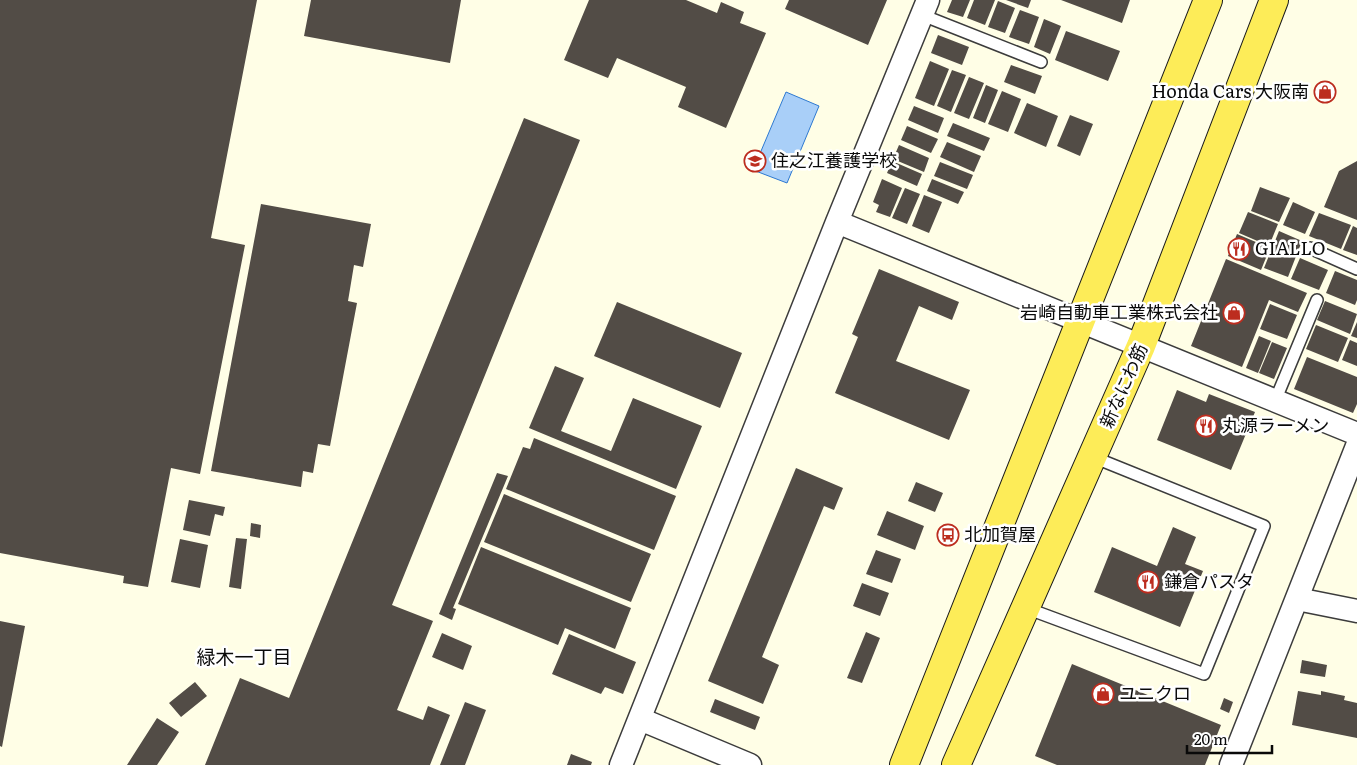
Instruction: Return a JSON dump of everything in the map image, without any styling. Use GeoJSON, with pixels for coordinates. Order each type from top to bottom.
{"type":"FeatureCollection","features":[{"type":"Feature","properties":{"kind":"main road"},"geometry":{"type":"LineString","coordinates":[[904,765],[1208,0]]}},
{"type":"Feature","properties":{"kind":"main road","name":"新なにわ筋"},"geometry":{"type":"LineString","coordinates":[[956,765],[1142,346],[1274,0]]}},
{"type":"Feature","properties":{"kind":"street"},"geometry":{"type":"LineString","coordinates":[[621,765],[837,222],[925,7]]}},
{"type":"Feature","properties":{"kind":"street"},"geometry":{"type":"LineString","coordinates":[[837,222],[1357,434]]}},
{"type":"Feature","properties":{"kind":"street"},"geometry":{"type":"LineString","coordinates":[[1235,764],[1357,446]]}},
{"type":"Feature","properties":{"kind":"street"},"geometry":{"type":"LineString","coordinates":[[1297,599],[1357,611]]}},
{"type":"Feature","properties":{"kind":"street"},"geometry":{"type":"LineString","coordinates":[[640,719],[750,765]]}},
{"type":"Feature","properties":{"kind":"lane"},"geometry":{"type":"LineString","coordinates":[[925,7],[1041,62]]}},
{"type":"Feature","properties":{"kind":"lane"},"geometry":{"type":"LineString","coordinates":[[1310,248],[1357,269]]}},
{"type":"Feature","properties":{"kind":"lane"},"geometry":{"type":"LineString","coordinates":[[1275,401],[1317,300]]}},
{"type":"Feature","properties":{"kind":"lane"},"geometry":{"type":"LineString","coordinates":[[1026,608],[1204,674],[1264,526],[1093,457]]}},
{"type":"Feature","properties":{"kind":"water"},"geometry":{"type":"Polygon","coordinates":[[[786,92],[819,106],[787,183],[753,170],[786,92]]]}},
{"type":"Feature","properties":{"kind":"building"},"geometry":{"type":"Polygon","coordinates":[[[0,0],[257,0],[211,238],[245,245],[200,474],[171,468],[148,587],[123,583],[124,576],[0,553],[0,0]]]}},
{"type":"Feature","properties":{"kind":"building"},"geometry":{"type":"Polygon","coordinates":[[[311,0],[461,0],[450,63],[304,36],[311,0]]]}},
{"type":"Feature","properties":{"kind":"building"},"geometry":{"type":"Polygon","coordinates":[[[589,0],[686,0],[717,13],[721,2],[744,12],[740,23],[766,33],[726,128],[678,107],[686,87],[617,58],[608,78],[564,60],[589,0]]]}},
{"type":"Feature","properties":{"kind":"building"},"geometry":{"type":"Polygon","coordinates":[[[789,0],[887,0],[868,45],[785,9],[789,0]]]}},
{"type":"Feature","properties":{"kind":"building"},"geometry":{"type":"Polygon","coordinates":[[[952,0],[970,0],[963,17],[947,12],[952,0]]]}},
{"type":"Feature","properties":{"kind":"building"},"geometry":{"type":"Polygon","coordinates":[[[974,0],[995,0],[985,25],[967,18],[974,0]]]}},
{"type":"Feature","properties":{"kind":"building"},"geometry":{"type":"Polygon","coordinates":[[[1006,0],[1031,0],[1028,8],[1006,0]]]}},
{"type":"Feature","properties":{"kind":"building"},"geometry":{"type":"Polygon","coordinates":[[[1061,0],[1130,0],[1122,23],[1061,0]]]}},
{"type":"Feature","properties":{"kind":"building"},"geometry":{"type":"Polygon","coordinates":[[[998,1],[1015,8],[1005,33],[988,27],[998,1]]]}},
{"type":"Feature","properties":{"kind":"building"},"geometry":{"type":"Polygon","coordinates":[[[1020,10],[1039,17],[1029,44],[1009,37],[1020,10]]]}},
{"type":"Feature","properties":{"kind":"building"},"geometry":{"type":"Polygon","coordinates":[[[1044,19],[1061,26],[1050,54],[1034,47],[1044,19]]]}},
{"type":"Feature","properties":{"kind":"building"},"geometry":{"type":"Polygon","coordinates":[[[1066,31],[1120,51],[1108,81],[1055,60],[1066,31]]]}},
{"type":"Feature","properties":{"kind":"building"},"geometry":{"type":"Polygon","coordinates":[[[938,35],[969,47],[962,65],[931,53],[938,35]]]}},
{"type":"Feature","properties":{"kind":"building"},"geometry":{"type":"Polygon","coordinates":[[[930,61],[949,69],[934,106],[915,98],[930,61]]]}},
{"type":"Feature","properties":{"kind":"building"},"geometry":{"type":"Polygon","coordinates":[[[1011,65],[1042,76],[1035,94],[1004,82],[1011,65]]]}},
{"type":"Feature","properties":{"kind":"building"},"geometry":{"type":"Polygon","coordinates":[[[952,70],[966,75],[951,112],[937,106],[952,70]]]}},
{"type":"Feature","properties":{"kind":"building"},"geometry":{"type":"Polygon","coordinates":[[[969,77],[984,83],[969,119],[954,113],[969,77]]]}},
{"type":"Feature","properties":{"kind":"building"},"geometry":{"type":"Polygon","coordinates":[[[986,85],[998,90],[985,123],[973,118],[986,85]]]}},
{"type":"Feature","properties":{"kind":"building"},"geometry":{"type":"Polygon","coordinates":[[[1002,91],[1021,99],[1008,132],[988,124],[1002,91]]]}},
{"type":"Feature","properties":{"kind":"building"},"geometry":{"type":"Polygon","coordinates":[[[1027,103],[1058,116],[1046,147],[1014,133],[1027,103]]]}},
{"type":"Feature","properties":{"kind":"building"},"geometry":{"type":"Polygon","coordinates":[[[914,106],[944,118],[938,133],[908,120],[914,106]]]}},
{"type":"Feature","properties":{"kind":"building"},"geometry":{"type":"Polygon","coordinates":[[[1070,115],[1093,124],[1080,156],[1057,146],[1070,115]]]}},
{"type":"Feature","properties":{"kind":"building"},"geometry":{"type":"Polygon","coordinates":[[[524,118],[580,140],[392,605],[433,621],[397,710],[423,720],[428,706],[450,715],[430,765],[205,765],[240,678],[289,698],[524,118]]]}},
{"type":"Feature","properties":{"kind":"building"},"geometry":{"type":"Polygon","coordinates":[[[953,123],[990,138],[984,151],[947,136],[953,123]]]}},
{"type":"Feature","properties":{"kind":"building"},"geometry":{"type":"Polygon","coordinates":[[[907,126],[938,139],[931,153],[901,140],[907,126]]]}},
{"type":"Feature","properties":{"kind":"building"},"geometry":{"type":"Polygon","coordinates":[[[947,142],[981,156],[974,172],[940,157],[947,142]]]}},
{"type":"Feature","properties":{"kind":"building"},"geometry":{"type":"Polygon","coordinates":[[[899,145],[929,158],[924,172],[893,159],[899,145]]]}},
{"type":"Feature","properties":{"kind":"building"},"geometry":{"type":"Polygon","coordinates":[[[892,161],[922,174],[917,186],[887,173],[892,161]]]}},
{"type":"Feature","properties":{"kind":"building"},"geometry":{"type":"Polygon","coordinates":[[[1357,161],[1357,220],[1324,207],[1339,171],[1357,161]]]}},
{"type":"Feature","properties":{"kind":"building"},"geometry":{"type":"Polygon","coordinates":[[[940,162],[973,175],[967,189],[934,176],[940,162]]]}},
{"type":"Feature","properties":{"kind":"building"},"geometry":{"type":"Polygon","coordinates":[[[882,179],[902,188],[890,217],[876,212],[879,205],[873,202],[882,179]]]}},
{"type":"Feature","properties":{"kind":"building"},"geometry":{"type":"Polygon","coordinates":[[[932,179],[964,192],[958,204],[927,191],[932,179]]]}},
{"type":"Feature","properties":{"kind":"building"},"geometry":{"type":"Polygon","coordinates":[[[1260,187],[1290,198],[1279,222],[1251,211],[1260,187]]]}},
{"type":"Feature","properties":{"kind":"building"},"geometry":{"type":"Polygon","coordinates":[[[905,188],[920,194],[907,224],[892,218],[905,188]]]}},
{"type":"Feature","properties":{"kind":"building"},"geometry":{"type":"Polygon","coordinates":[[[924,195],[942,202],[929,233],[912,226],[924,195]]]}},
{"type":"Feature","properties":{"kind":"building"},"geometry":{"type":"Polygon","coordinates":[[[1293,202],[1315,212],[1305,234],[1283,225],[1293,202]]]}},
{"type":"Feature","properties":{"kind":"building"},"geometry":{"type":"Polygon","coordinates":[[[261,204],[371,224],[363,267],[354,265],[348,301],[357,303],[330,446],[318,444],[313,473],[303,471],[301,487],[211,471],[261,204]]]}},
{"type":"Feature","properties":{"kind":"building"},"geometry":{"type":"Polygon","coordinates":[[[1248,212],[1278,224],[1269,246],[1239,233],[1248,212]]]}},
{"type":"Feature","properties":{"kind":"building"},"geometry":{"type":"Polygon","coordinates":[[[1319,213],[1351,225],[1341,249],[1309,236],[1319,213]]]}},
{"type":"Feature","properties":{"kind":"building"},"geometry":{"type":"Polygon","coordinates":[[[1353,226],[1357,228],[1357,255],[1343,250],[1353,226]]]}},
{"type":"Feature","properties":{"kind":"building"},"geometry":{"type":"Polygon","coordinates":[[[1279,231],[1302,241],[1288,277],[1264,268],[1279,231]]]}},
{"type":"Feature","properties":{"kind":"building"},"geometry":{"type":"Polygon","coordinates":[[[1237,234],[1270,248],[1261,270],[1228,256],[1237,234]]]}},
{"type":"Feature","properties":{"kind":"building"},"geometry":{"type":"Polygon","coordinates":[[[1300,258],[1328,270],[1319,290],[1291,279],[1300,258]]]}},
{"type":"Feature","properties":{"kind":"building","name":"岩崎自動車工業株式会社"},"geometry":{"type":"Polygon","coordinates":[[[1226,259],[1307,293],[1298,312],[1269,300],[1242,367],[1191,346],[1226,259]]]}},
{"type":"Feature","properties":{"kind":"building"},"geometry":{"type":"Polygon","coordinates":[[[879,269],[959,302],[952,320],[919,306],[896,361],[970,390],[949,440],[835,393],[858,337],[852,334],[879,269]]]}},
{"type":"Feature","properties":{"kind":"building"},"geometry":{"type":"Polygon","coordinates":[[[1335,271],[1357,280],[1357,300],[1355,305],[1326,293],[1335,271]]]}},
{"type":"Feature","properties":{"kind":"building"},"geometry":{"type":"Polygon","coordinates":[[[1325,301],[1357,314],[1350,334],[1317,320],[1325,301]]]}},
{"type":"Feature","properties":{"kind":"building"},"geometry":{"type":"Polygon","coordinates":[[[617,302],[742,353],[720,408],[594,356],[617,302]]]}},
{"type":"Feature","properties":{"kind":"building"},"geometry":{"type":"Polygon","coordinates":[[[1270,304],[1297,315],[1287,339],[1260,329],[1270,304]]]}},
{"type":"Feature","properties":{"kind":"building"},"geometry":{"type":"Polygon","coordinates":[[[1357,322],[1357,338],[1351,336],[1357,322]]]}},
{"type":"Feature","properties":{"kind":"building"},"geometry":{"type":"Polygon","coordinates":[[[1316,325],[1348,338],[1338,362],[1306,349],[1316,325]]]}},
{"type":"Feature","properties":{"kind":"building"},"geometry":{"type":"Polygon","coordinates":[[[1259,336],[1271,341],[1258,373],[1246,368],[1259,336]]]}},
{"type":"Feature","properties":{"kind":"building"},"geometry":{"type":"Polygon","coordinates":[[[1350,340],[1357,343],[1357,366],[1342,360],[1350,340]]]}},
{"type":"Feature","properties":{"kind":"building"},"geometry":{"type":"Polygon","coordinates":[[[1272,342],[1287,348],[1274,379],[1259,373],[1272,342]]]}},
{"type":"Feature","properties":{"kind":"building"},"geometry":{"type":"Polygon","coordinates":[[[1307,357],[1357,377],[1357,404],[1353,413],[1294,389],[1307,357]]]}},
{"type":"Feature","properties":{"kind":"building"},"geometry":{"type":"Polygon","coordinates":[[[555,366],[584,378],[561,431],[611,451],[633,398],[702,426],[676,489],[529,428],[555,366]]]}},
{"type":"Feature","properties":{"kind":"building","name":"丸源ラーメン"},"geometry":{"type":"Polygon","coordinates":[[[1177,390],[1206,402],[1209,394],[1255,412],[1231,470],[1157,440],[1177,390]]]}},
{"type":"Feature","properties":{"kind":"building"},"geometry":{"type":"Polygon","coordinates":[[[534,438],[676,496],[654,550],[506,489],[523,447],[530,449],[534,438]]]}},
{"type":"Feature","properties":{"kind":"building"},"geometry":{"type":"Polygon","coordinates":[[[796,468],[843,488],[834,510],[824,506],[762,657],[779,665],[763,704],[708,681],[796,468]]]}},
{"type":"Feature","properties":{"kind":"building"},"geometry":{"type":"Polygon","coordinates":[[[497,473],[508,476],[453,608],[456,609],[452,620],[439,614],[497,473]]]}},
{"type":"Feature","properties":{"kind":"building"},"geometry":{"type":"Polygon","coordinates":[[[916,482],[943,493],[935,512],[908,501],[916,482]]]}},
{"type":"Feature","properties":{"kind":"building"},"geometry":{"type":"Polygon","coordinates":[[[504,494],[651,554],[631,602],[484,542],[504,494]]]}},
{"type":"Feature","properties":{"kind":"building"},"geometry":{"type":"Polygon","coordinates":[[[189,500],[225,507],[223,516],[215,514],[210,536],[183,530],[189,500]]]}},
{"type":"Feature","properties":{"kind":"building"},"geometry":{"type":"Polygon","coordinates":[[[887,511],[924,526],[915,550],[877,535],[887,511]]]}},
{"type":"Feature","properties":{"kind":"building"},"geometry":{"type":"Polygon","coordinates":[[[251,523],[261,525],[260,538],[250,536],[251,523]]]}},
{"type":"Feature","properties":{"kind":"building","name":"鎌倉パスタ"},"geometry":{"type":"Polygon","coordinates":[[[1173,527],[1196,537],[1185,564],[1203,571],[1180,627],[1094,592],[1112,547],[1157,566],[1173,527]]]}},
{"type":"Feature","properties":{"kind":"building"},"geometry":{"type":"Polygon","coordinates":[[[236,538],[247,539],[241,589],[229,587],[236,538]]]}},
{"type":"Feature","properties":{"kind":"building"},"geometry":{"type":"Polygon","coordinates":[[[180,539],[208,545],[200,588],[171,582],[180,539]]]}},
{"type":"Feature","properties":{"kind":"building"},"geometry":{"type":"Polygon","coordinates":[[[481,547],[631,608],[615,649],[565,628],[558,645],[458,604],[481,547]]]}},
{"type":"Feature","properties":{"kind":"building"},"geometry":{"type":"Polygon","coordinates":[[[876,550],[901,559],[892,583],[866,574],[876,550]]]}},
{"type":"Feature","properties":{"kind":"building"},"geometry":{"type":"Polygon","coordinates":[[[862,583],[889,593],[880,616],[853,606],[862,583]]]}},
{"type":"Feature","properties":{"kind":"building"},"geometry":{"type":"Polygon","coordinates":[[[0,621],[25,626],[2,747],[0,746],[0,621]]]}},
{"type":"Feature","properties":{"kind":"building"},"geometry":{"type":"Polygon","coordinates":[[[866,632],[880,638],[862,683],[847,678],[866,632]]]}},
{"type":"Feature","properties":{"kind":"building"},"geometry":{"type":"Polygon","coordinates":[[[442,633],[472,646],[463,670],[432,657],[442,633]]]}},
{"type":"Feature","properties":{"kind":"building"},"geometry":{"type":"Polygon","coordinates":[[[569,634],[636,662],[623,694],[605,687],[601,694],[552,674],[569,634]]]}},
{"type":"Feature","properties":{"kind":"building"},"geometry":{"type":"Polygon","coordinates":[[[1302,660],[1327,665],[1325,677],[1300,673],[1302,660]]]}},
{"type":"Feature","properties":{"kind":"building","name":"ユニクロ"},"geometry":{"type":"Polygon","coordinates":[[[1072,664],[1221,725],[1205,765],[1057,765],[1035,756],[1072,664]]]}},
{"type":"Feature","properties":{"kind":"building"},"geometry":{"type":"Polygon","coordinates":[[[195,682],[207,696],[181,717],[169,703],[195,682]]]}},
{"type":"Feature","properties":{"kind":"building"},"geometry":{"type":"Polygon","coordinates":[[[1298,691],[1321,695],[1321,691],[1345,696],[1344,700],[1357,703],[1357,738],[1292,725],[1298,691]]]}},
{"type":"Feature","properties":{"kind":"building"},"geometry":{"type":"Polygon","coordinates":[[[1224,698],[1233,702],[1229,713],[1220,709],[1224,698]]]}},
{"type":"Feature","properties":{"kind":"building"},"geometry":{"type":"Polygon","coordinates":[[[715,699],[760,717],[755,730],[710,712],[715,699]]]}},
{"type":"Feature","properties":{"kind":"building"},"geometry":{"type":"Polygon","coordinates":[[[465,702],[486,710],[465,765],[440,765],[465,702]]]}},
{"type":"Feature","properties":{"kind":"building"},"geometry":{"type":"Polygon","coordinates":[[[157,718],[179,732],[157,765],[127,765],[157,718]]]}},
{"type":"Feature","properties":{"kind":"building"},"geometry":{"type":"Polygon","coordinates":[[[571,754],[592,762],[591,765],[567,765],[571,754]]]}},
{"type":"Feature","properties":{"kind":"place","name":"Honda Cars 大阪南"},"geometry":{"type":"Point","coordinates":[1325,92]}},
{"type":"Feature","properties":{"kind":"place","name":"住之江養護学校"},"geometry":{"type":"Point","coordinates":[755,161]}},
{"type":"Feature","properties":{"kind":"place","name":"GIALLO"},"geometry":{"type":"Point","coordinates":[1239,249]}},
{"type":"Feature","properties":{"kind":"place","name":"岩崎自動車工業株式会社"},"geometry":{"type":"Point","coordinates":[1234,313]}},
{"type":"Feature","properties":{"kind":"place","name":"丸源ラーメン"},"geometry":{"type":"Point","coordinates":[1206,426]}},
{"type":"Feature","properties":{"kind":"place","name":"北加賀屋"},"geometry":{"type":"Point","coordinates":[948,535]}},
{"type":"Feature","properties":{"kind":"place","name":"鎌倉パスタ"},"geometry":{"type":"Point","coordinates":[1148,582]}},
{"type":"Feature","properties":{"kind":"place","name":"ユニクロ"},"geometry":{"type":"Point","coordinates":[1103,694]}},
{"type":"Feature","properties":{"kind":"district","name":"緑木一丁目"},"geometry":{"type":"Point","coordinates":[244,657]}}]}
